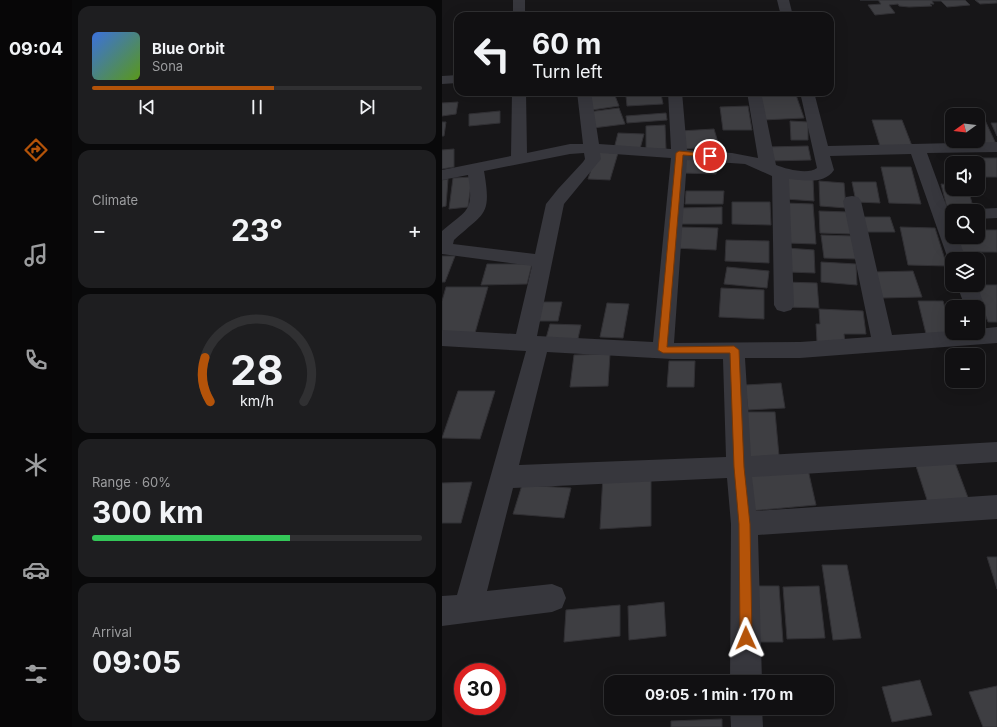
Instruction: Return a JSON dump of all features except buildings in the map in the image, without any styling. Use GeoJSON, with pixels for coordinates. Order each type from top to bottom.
{"type":"FeatureCollection","features":[{"type":"Feature","properties":{"kind":"street"},"geometry":{"type":"LineString","coordinates":[[519,0],[519,12]]}},
{"type":"Feature","properties":{"kind":"street"},"geometry":{"type":"LineString","coordinates":[[783,0],[786,12]]}},
{"type":"Feature","properties":{"kind":"street"},"geometry":{"type":"LineString","coordinates":[[442,80],[454,78]]}},
{"type":"Feature","properties":{"kind":"street"},"geometry":{"type":"LineString","coordinates":[[519,96],[519,160]]}},
{"type":"Feature","properties":{"kind":"street"},"geometry":{"type":"LineString","coordinates":[[552,598],[455,610],[503,477],[532,343],[543,261],[555,204],[562,192],[588,167],[592,159],[584,96]]}},
{"type":"Feature","properties":{"kind":"street"},"geometry":{"type":"LineString","coordinates":[[663,350],[679,153],[675,96]]}},
{"type":"Feature","properties":{"kind":"street"},"geometry":{"type":"LineString","coordinates":[[755,96],[774,170],[784,305]]}},
{"type":"Feature","properties":{"kind":"street"},"geometry":{"type":"LineString","coordinates":[[442,175],[476,170],[570,149],[590,148],[679,153],[748,160],[774,170],[809,176],[824,173],[826,170],[808,96]]}},
{"type":"Feature","properties":{"kind":"street"},"geometry":{"type":"LineString","coordinates":[[822,151],[997,147]]}},
{"type":"Feature","properties":{"kind":"street"},"geometry":{"type":"LineString","coordinates":[[917,149],[945,211]]}},
{"type":"Feature","properties":{"kind":"street"},"geometry":{"type":"LineString","coordinates":[[476,170],[480,197],[478,209],[472,217],[448,234],[443,241],[443,247],[449,250],[543,261]]}},
{"type":"Feature","properties":{"kind":"street"},"geometry":{"type":"LineString","coordinates":[[852,201],[883,344]]}},
{"type":"Feature","properties":{"kind":"street"},"geometry":{"type":"LineString","coordinates":[[985,214],[997,213]]}},
{"type":"Feature","properties":{"kind":"street"},"geometry":{"type":"LineString","coordinates":[[442,338],[663,350],[800,350],[991,336],[985,326]]}},
{"type":"Feature","properties":{"kind":"street"},"geometry":{"type":"LineString","coordinates":[[734,350],[739,467],[744,524],[746,675]]}},
{"type":"Feature","properties":{"kind":"street"},"geometry":{"type":"LineString","coordinates":[[503,477],[739,467],[997,452]]}},
{"type":"Feature","properties":{"kind":"street"},"geometry":{"type":"LineString","coordinates":[[744,524],[997,507]]}},
{"type":"Feature","properties":{"kind":"street"},"geometry":{"type":"LineString","coordinates":[[746,715],[747,727]]}},
{"type":"Feature","properties":{"kind":"route"},"geometry":{"type":"LineString","coordinates":[[710,156],[679,153],[663,350],[734,350],[739,467],[744,524],[746,638]]}}]}
